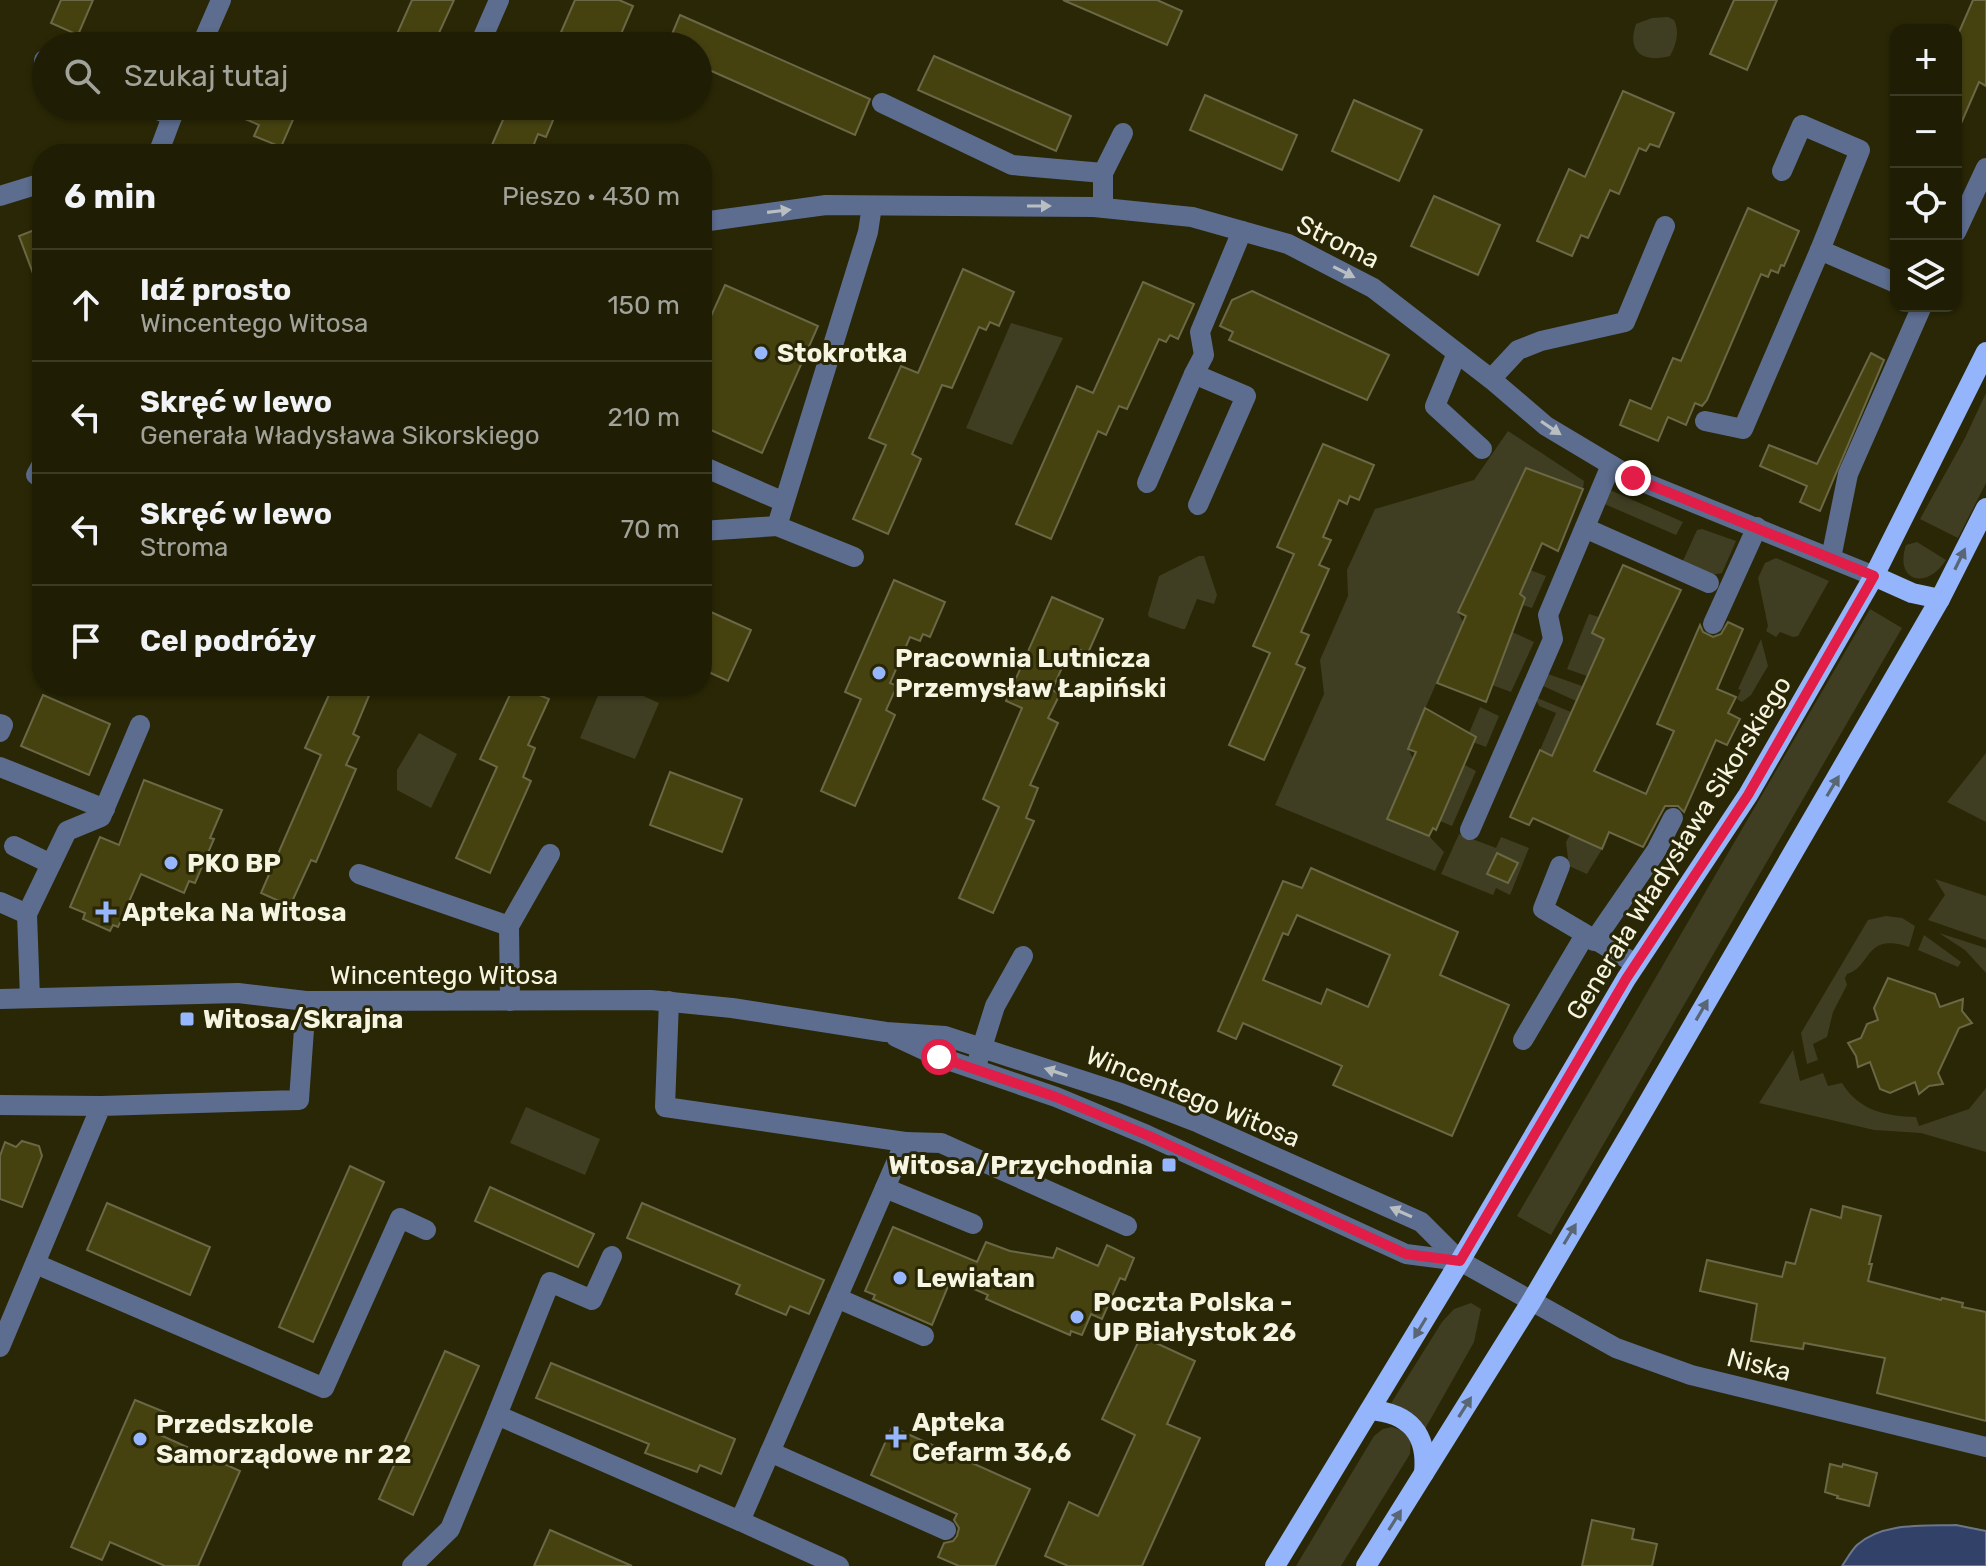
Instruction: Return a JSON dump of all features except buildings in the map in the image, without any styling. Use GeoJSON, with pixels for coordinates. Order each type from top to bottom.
{"type":"FeatureCollection","features":[{"type":"Feature","properties":{"kind":"main road","name":"Generała Władysława Sikorskiego"},"geometry":{"type":"LineString","coordinates":[[1275,1566],[1636,964],[1748,795],[1874,576],[1986,352]]}},
{"type":"Feature","properties":{"kind":"main road"},"geometry":{"type":"LineString","coordinates":[[1366,1566],[1531,1302],[1940,599],[1986,508]]}},
{"type":"Feature","properties":{"kind":"main road"},"geometry":{"type":"LineString","coordinates":[[1874,576],[1912,593],[1940,599]]}},
{"type":"Feature","properties":{"kind":"main road"},"geometry":{"type":"LineString","coordinates":[[1370,1410],[1386,1411],[1401,1417],[1414,1428],[1422,1441],[1426,1457],[1424,1473]]}},
{"type":"Feature","properties":{"kind":"street"},"geometry":{"type":"LineString","coordinates":[[207,32],[221,0]]}},
{"type":"Feature","properties":{"kind":"street"},"geometry":{"type":"LineString","coordinates":[[485,32],[499,0]]}},
{"type":"Feature","properties":{"kind":"street"},"geometry":{"type":"LineString","coordinates":[[882,103],[1012,165],[1103,173]]}},
{"type":"Feature","properties":{"kind":"street"},"geometry":{"type":"LineString","coordinates":[[162,144],[171,120]]}},
{"type":"Feature","properties":{"kind":"street"},"geometry":{"type":"LineString","coordinates":[[1705,421],[1743,429],[1860,150],[1802,125],[1782,171]]}},
{"type":"Feature","properties":{"kind":"street"},"geometry":{"type":"LineString","coordinates":[[1103,207],[1103,173],[1123,133]]}},
{"type":"Feature","properties":{"kind":"street"},"geometry":{"type":"LineString","coordinates":[[1962,219],[1986,168]]}},
{"type":"Feature","properties":{"kind":"street"},"geometry":{"type":"LineString","coordinates":[[0,196],[32,186]]}},
{"type":"Feature","properties":{"kind":"street","name":"Stroma"},"geometry":{"type":"LineString","coordinates":[[712,221],[826,205],[1103,207],[1192,217],[1288,244],[1373,288],[1491,379],[1546,426],[1633,478],[1874,576]]}},
{"type":"Feature","properties":{"kind":"street"},"geometry":{"type":"LineString","coordinates":[[777,526],[868,232],[872,206]]}},
{"type":"Feature","properties":{"kind":"street"},"geometry":{"type":"LineString","coordinates":[[1491,379],[1518,350],[1541,341],[1625,322],[1665,226]]}},
{"type":"Feature","properties":{"kind":"street"},"geometry":{"type":"LineString","coordinates":[[1147,483],[1204,355],[1200,332],[1242,231]]}},
{"type":"Feature","properties":{"kind":"street"},"geometry":{"type":"LineString","coordinates":[[1820,250],[1890,280]]}},
{"type":"Feature","properties":{"kind":"street"},"geometry":{"type":"LineString","coordinates":[[1831,558],[1848,474],[1919,312]]}},
{"type":"Feature","properties":{"kind":"street"},"geometry":{"type":"LineString","coordinates":[[1457,353],[1435,406],[1482,449]]}},
{"type":"Feature","properties":{"kind":"street"},"geometry":{"type":"LineString","coordinates":[[1194,374],[1246,396],[1198,505]]}},
{"type":"Feature","properties":{"kind":"street"},"geometry":{"type":"LineString","coordinates":[[1470,830],[1553,639],[1548,615],[1611,465]]}},
{"type":"Feature","properties":{"kind":"street"},"geometry":{"type":"LineString","coordinates":[[712,470],[784,502]]}},
{"type":"Feature","properties":{"kind":"street"},"geometry":{"type":"LineString","coordinates":[[712,530],[777,526],[854,557]]}},
{"type":"Feature","properties":{"kind":"street"},"geometry":{"type":"LineString","coordinates":[[1713,624],[1757,527]]}},
{"type":"Feature","properties":{"kind":"street"},"geometry":{"type":"LineString","coordinates":[[1585,528],[1709,583]]}},
{"type":"Feature","properties":{"kind":"street"},"geometry":{"type":"LineString","coordinates":[[0,724],[3,725],[0,732]]}},
{"type":"Feature","properties":{"kind":"street"},"geometry":{"type":"LineString","coordinates":[[30,998],[27,914],[67,831],[101,817],[140,725]]}},
{"type":"Feature","properties":{"kind":"street"},"geometry":{"type":"LineString","coordinates":[[0,767],[105,809]]}},
{"type":"Feature","properties":{"kind":"street"},"geometry":{"type":"LineString","coordinates":[[1523,1040],[1590,938],[1656,851],[1673,818]]}},
{"type":"Feature","properties":{"kind":"street"},"geometry":{"type":"LineString","coordinates":[[14,846],[51,864]]}},
{"type":"Feature","properties":{"kind":"street"},"geometry":{"type":"LineString","coordinates":[[510,1001],[509,926],[550,854]]}},
{"type":"Feature","properties":{"kind":"street"},"geometry":{"type":"LineString","coordinates":[[1560,866],[1543,909],[1636,964]]}},
{"type":"Feature","properties":{"kind":"street"},"geometry":{"type":"LineString","coordinates":[[359,874],[509,926]]}},
{"type":"Feature","properties":{"kind":"street"},"geometry":{"type":"LineString","coordinates":[[0,902],[27,914]]}},
{"type":"Feature","properties":{"kind":"street"},"geometry":{"type":"LineString","coordinates":[[975,1068],[995,1006],[1023,956]]}},
{"type":"Feature","properties":{"kind":"street","name":"Wincentego Witosa"},"geometry":{"type":"LineString","coordinates":[[0,999],[238,993],[306,1001],[669,1001],[886,1032],[945,1036],[1121,1093],[1199,1123],[1408,1215],[1421,1222],[1460,1261],[1531,1302]]}},
{"type":"Feature","properties":{"kind":"street"},"geometry":{"type":"LineString","coordinates":[[0,1105],[101,1106],[299,1100],[306,1001]]}},
{"type":"Feature","properties":{"kind":"street"},"geometry":{"type":"LineString","coordinates":[[669,1001],[665,1107],[905,1142],[941,1143],[1127,1226]]}},
{"type":"Feature","properties":{"kind":"street","name":"Wincentego Witosa"},"geometry":{"type":"LineString","coordinates":[[886,1032],[939,1057],[1056,1097],[1406,1254],[1460,1261]]}},
{"type":"Feature","properties":{"kind":"street"},"geometry":{"type":"LineString","coordinates":[[0,1347],[101,1106]]}},
{"type":"Feature","properties":{"kind":"street"},"geometry":{"type":"LineString","coordinates":[[740,1521],[905,1142]]}},
{"type":"Feature","properties":{"kind":"street"},"geometry":{"type":"LineString","coordinates":[[885,1188],[973,1224]]}},
{"type":"Feature","properties":{"kind":"street"},"geometry":{"type":"LineString","coordinates":[[36,1264],[324,1388],[400,1218],[426,1230]]}},
{"type":"Feature","properties":{"kind":"street"},"geometry":{"type":"LineString","coordinates":[[412,1566],[450,1529],[550,1282],[592,1300],[612,1256]]}},
{"type":"Feature","properties":{"kind":"street"},"geometry":{"type":"LineString","coordinates":[[837,1298],[924,1336]]}},
{"type":"Feature","properties":{"kind":"street","name":"Niska"},"geometry":{"type":"LineString","coordinates":[[1531,1302],[1616,1348],[1691,1375],[1986,1447]]}},
{"type":"Feature","properties":{"kind":"street"},"geometry":{"type":"LineString","coordinates":[[497,1415],[839,1566]]}},
{"type":"Feature","properties":{"kind":"street"},"geometry":{"type":"LineString","coordinates":[[770,1452],[946,1530]]}},
{"type":"Feature","properties":{"kind":"shaded area"},"geometry":{"type":"Polygon","coordinates":[[[1668,17],[1674,20],[1677,29],[1670,56],[1652,58],[1640,54],[1633,42],[1636,24],[1652,18],[1668,17]]]}},
{"type":"Feature","properties":{"kind":"shaded area"},"geometry":{"type":"Polygon","coordinates":[[[1011,323],[1063,338],[1012,445],[966,428],[1011,323]]]}},
{"type":"Feature","properties":{"kind":"shaded area"},"geometry":{"type":"Polygon","coordinates":[[[1986,393],[1986,483],[1958,538],[1920,519],[1986,393]]]}},
{"type":"Feature","properties":{"kind":"shaded area"},"geometry":{"type":"Polygon","coordinates":[[[1508,431],[1584,481],[1583,489],[1526,469],[1458,612],[1463,622],[1408,748],[1413,759],[1387,819],[1429,836],[1444,852],[1435,871],[1275,805],[1324,694],[1320,660],[1348,596],[1347,570],[1375,509],[1474,480],[1508,431]]]}},
{"type":"Feature","properties":{"kind":"shaded area"},"geometry":{"type":"Polygon","coordinates":[[[1610,490],[1683,522],[1676,535],[1602,503],[1610,490]]]}},
{"type":"Feature","properties":{"kind":"shaded area"},"geometry":{"type":"Polygon","coordinates":[[[1697,530],[1736,541],[1722,573],[1712,575],[1682,563],[1697,530]]]}},
{"type":"Feature","properties":{"kind":"shaded area"},"geometry":{"type":"Polygon","coordinates":[[[1917,542],[1946,560],[1930,576],[1914,578],[1904,567],[1906,545],[1917,542]]]}},
{"type":"Feature","properties":{"kind":"shaded area"},"geometry":{"type":"Polygon","coordinates":[[[1204,556],[1217,595],[1214,604],[1197,599],[1185,629],[1149,617],[1159,576],[1204,556]]]}},
{"type":"Feature","properties":{"kind":"shaded area"},"geometry":{"type":"Polygon","coordinates":[[[1776,558],[1829,581],[1798,636],[1780,632],[1776,637],[1766,631],[1768,626],[1758,578],[1765,563],[1776,558]]]}},
{"type":"Feature","properties":{"kind":"shaded area"},"geometry":{"type":"Polygon","coordinates":[[[1530,570],[1546,576],[1532,608],[1522,605],[1525,598],[1520,594],[1530,570]]]}},
{"type":"Feature","properties":{"kind":"shaded area"},"geometry":{"type":"Polygon","coordinates":[[[1870,609],[1902,628],[1551,1235],[1517,1216],[1870,609]]]}},
{"type":"Feature","properties":{"kind":"shaded area"},"geometry":{"type":"Polygon","coordinates":[[[1589,614],[1599,617],[1592,633],[1604,639],[1587,676],[1567,669],[1589,614]]]}},
{"type":"Feature","properties":{"kind":"shaded area"},"geometry":{"type":"Polygon","coordinates":[[[1512,632],[1534,642],[1511,692],[1492,685],[1512,632]]]}},
{"type":"Feature","properties":{"kind":"shaded area"},"geometry":{"type":"Polygon","coordinates":[[[1761,639],[1768,666],[1751,695],[1742,702],[1737,699],[1741,690],[1738,689],[1761,639]]]}},
{"type":"Feature","properties":{"kind":"shaded area"},"geometry":{"type":"Polygon","coordinates":[[[1545,673],[1582,686],[1576,701],[1541,685],[1545,673]]]}},
{"type":"Feature","properties":{"kind":"shaded area"},"geometry":{"type":"Polygon","coordinates":[[[598,696],[643,696],[659,703],[635,759],[580,738],[598,696]]]}},
{"type":"Feature","properties":{"kind":"shaded area"},"geometry":{"type":"Polygon","coordinates":[[[1535,697],[1571,712],[1552,756],[1540,750],[1556,713],[1539,706],[1535,697]]]}},
{"type":"Feature","properties":{"kind":"shaded area"},"geometry":{"type":"Polygon","coordinates":[[[1480,707],[1499,716],[1486,747],[1473,742],[1476,737],[1469,733],[1480,707]]]}},
{"type":"Feature","properties":{"kind":"shaded area"},"geometry":{"type":"Polygon","coordinates":[[[419,733],[457,754],[431,808],[397,790],[397,770],[419,733]]]}},
{"type":"Feature","properties":{"kind":"shaded area"},"geometry":{"type":"Polygon","coordinates":[[[1986,753],[1986,822],[1947,802],[1986,753]]]}},
{"type":"Feature","properties":{"kind":"shaded area"},"geometry":{"type":"Polygon","coordinates":[[[1463,764],[1476,771],[1452,826],[1440,821],[1463,764]]]}},
{"type":"Feature","properties":{"kind":"shaded area"},"geometry":{"type":"Polygon","coordinates":[[[1459,834],[1496,848],[1501,837],[1529,848],[1510,895],[1496,888],[1493,895],[1441,874],[1459,834]]]}},
{"type":"Feature","properties":{"kind":"shaded area"},"geometry":{"type":"Polygon","coordinates":[[[1570,835],[1602,849],[1587,874],[1569,866],[1566,842],[1570,835]]]}},
{"type":"Feature","properties":{"kind":"shaded area"},"geometry":{"type":"Polygon","coordinates":[[[1935,879],[1986,896],[1986,940],[1928,920],[1945,895],[1935,879]]]}},
{"type":"Feature","properties":{"kind":"shaded area"},"geometry":{"type":"Polygon","coordinates":[[[1886,916],[1902,918],[1915,926],[1909,947],[1884,944],[1876,947],[1861,965],[1847,974],[1847,985],[1833,1012],[1827,1037],[1813,1044],[1818,1060],[1807,1064],[1801,1033],[1868,920],[1886,916]]]}},
{"type":"Feature","properties":{"kind":"shaded area"},"geometry":{"type":"Polygon","coordinates":[[[1939,933],[1986,948],[1986,973],[1965,950],[1939,933]]]}},
{"type":"Feature","properties":{"kind":"shaded area"},"geometry":{"type":"Polygon","coordinates":[[[1924,935],[1961,962],[1958,967],[1918,950],[1924,935]]]}},
{"type":"Feature","properties":{"kind":"shaded area"},"geometry":{"type":"Polygon","coordinates":[[[1793,1050],[1800,1081],[1823,1073],[1828,1086],[1842,1083],[1865,1106],[1884,1113],[1916,1117],[1919,1126],[1969,1109],[1986,1088],[1986,1152],[1921,1133],[1874,1130],[1759,1103],[1793,1050]]]}},
{"type":"Feature","properties":{"kind":"shaded area"},"geometry":{"type":"Polygon","coordinates":[[[526,1107],[600,1139],[585,1175],[510,1143],[526,1107]]]}},
{"type":"Feature","properties":{"kind":"shaded area"},"geometry":{"type":"Polygon","coordinates":[[[1471,1303],[1481,1309],[1474,1342],[1425,1429],[1390,1405],[1442,1322],[1454,1309],[1471,1303]]]}},
{"type":"Feature","properties":{"kind":"shaded area"},"geometry":{"type":"Polygon","coordinates":[[[1392,1427],[1401,1430],[1411,1440],[1410,1454],[1341,1566],[1296,1566],[1374,1436],[1392,1427]]]}},
{"type":"Feature","properties":{"kind":"water"},"geometry":{"type":"Polygon","coordinates":[[[1956,1525],[1986,1531],[1986,1566],[1842,1566],[1857,1545],[1879,1532],[1904,1527],[1956,1525]]]}},
{"type":"Feature","properties":{"kind":"place","name":"Stokrotka"},"geometry":{"type":"Point","coordinates":[761,353]}},
{"type":"Feature","properties":{"kind":"place","name":"Pracownia Lutnicza Przemysław Łapiński"},"geometry":{"type":"Point","coordinates":[879,673]}},
{"type":"Feature","properties":{"kind":"place","name":"PKO BP"},"geometry":{"type":"Point","coordinates":[171,863]}},
{"type":"Feature","properties":{"kind":"place","name":"Apteka Na Witosa"},"geometry":{"type":"Point","coordinates":[106,912]}},
{"type":"Feature","properties":{"kind":"place","name":"Witosa/Skrajna"},"geometry":{"type":"Point","coordinates":[187,1019]}},
{"type":"Feature","properties":{"kind":"place","name":"Witosa/Przychodnia"},"geometry":{"type":"Point","coordinates":[1169,1165]}},
{"type":"Feature","properties":{"kind":"place","name":"Lewiatan"},"geometry":{"type":"Point","coordinates":[900,1278]}},
{"type":"Feature","properties":{"kind":"place","name":"Poczta Polska - UP Białystok 26"},"geometry":{"type":"Point","coordinates":[1077,1317]}},
{"type":"Feature","properties":{"kind":"place","name":"Apteka Cefarm 36,6"},"geometry":{"type":"Point","coordinates":[896,1437]}},
{"type":"Feature","properties":{"kind":"place","name":"Przedszkole Samorządowe nr 22"},"geometry":{"type":"Point","coordinates":[140,1439]}},
{"type":"Feature","properties":{"kind":"route"},"geometry":{"type":"LineString","coordinates":[[939,1057],[1056,1097],[1147,1135],[1406,1254],[1460,1261],[1626,979],[1748,795],[1874,576],[1633,478]]}}]}
